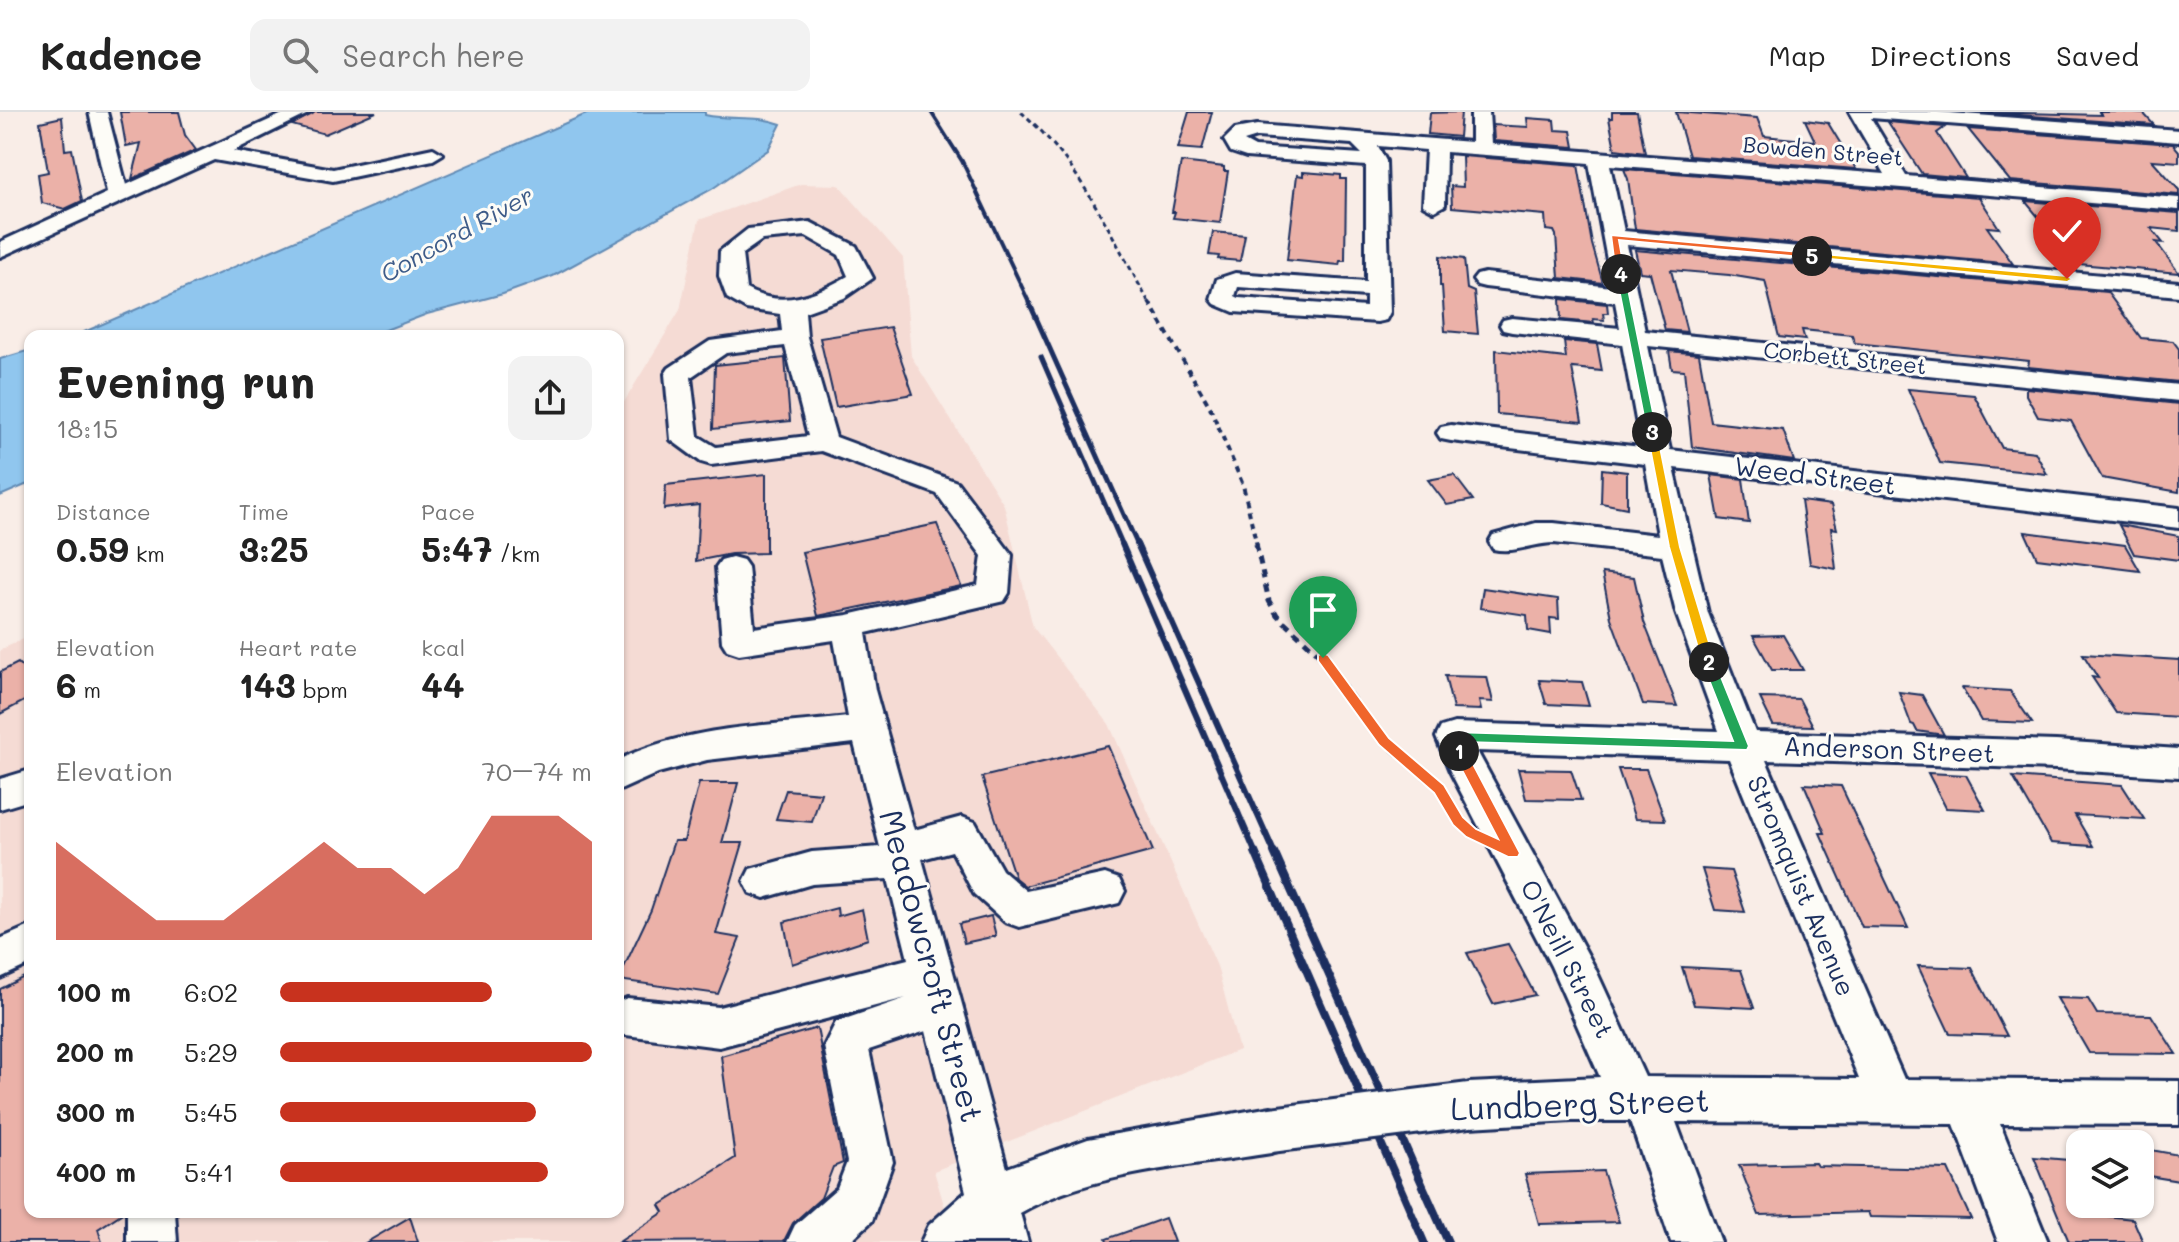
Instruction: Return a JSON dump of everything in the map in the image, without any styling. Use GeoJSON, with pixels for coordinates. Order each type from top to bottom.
{"type":"FeatureCollection","features":[{"type":"Feature","properties":{"kind":"street"},"geometry":{"type":"LineString","coordinates":[[98,112],[118,194]]}},
{"type":"Feature","properties":{"kind":"street"},"geometry":{"type":"LineString","coordinates":[[1342,112],[1341,128],[1347,137],[1373,152],[1376,161],[1378,290],[1378,312],[1370,316],[1234,305],[1223,299],[1228,280],[1378,290]]}},
{"type":"Feature","properties":{"kind":"street"},"geometry":{"type":"LineString","coordinates":[[1480,112],[1481,147]]}},
{"type":"Feature","properties":{"kind":"street"},"geometry":{"type":"LineString","coordinates":[[1859,112],[2179,136]]}},
{"type":"Feature","properties":{"kind":"street"},"geometry":{"type":"LineString","coordinates":[[1859,112],[1899,181]]}},
{"type":"Feature","properties":{"kind":"street"},"geometry":{"type":"LineString","coordinates":[[0,250],[294,114]]}},
{"type":"Feature","properties":{"kind":"street","name":"Bowden Street"},"geometry":{"type":"LineString","coordinates":[[1376,161],[1253,153],[1238,148],[1234,140],[1249,131],[1426,142],[2179,204]]}},
{"type":"Feature","properties":{"kind":"street"},"geometry":{"type":"LineString","coordinates":[[1426,142],[1434,205]]}},
{"type":"Feature","properties":{"kind":"street"},"geometry":{"type":"LineString","coordinates":[[210,153],[333,175],[433,154]]}},
{"type":"Feature","properties":{"kind":"street","name":"Stromquist Avenue"},"geometry":{"type":"LineString","coordinates":[[1598,156],[1675,547],[1703,647],[1891,1101]]}},
{"type":"Feature","properties":{"kind":"street"},"geometry":{"type":"LineString","coordinates":[[1614,237],[2179,289]]}},
{"type":"Feature","properties":{"kind":"street"},"geometry":{"type":"LineString","coordinates":[[1485,280],[1625,296]]}},
{"type":"Feature","properties":{"kind":"street"},"geometry":{"type":"LineString","coordinates":[[792,308],[795,337],[823,442]]}},
{"type":"Feature","properties":{"kind":"street","name":"Corbett Street"},"geometry":{"type":"LineString","coordinates":[[1512,325],[2179,393]]}},
{"type":"Feature","properties":{"kind":"street"},"geometry":{"type":"LineString","coordinates":[[732,567],[739,642],[848,626],[993,593],[997,555],[947,488],[823,442],[711,456],[685,440],[678,374],[719,346],[795,337]]}},
{"type":"Feature","properties":{"kind":"street","name":"Weed Street"},"geometry":{"type":"LineString","coordinates":[[1451,433],[2179,518]]}},
{"type":"Feature","properties":{"kind":"street"},"geometry":{"type":"LineString","coordinates":[[1504,542],[1520,535],[1545,533],[1675,547]]}},
{"type":"Feature","properties":{"kind":"street","name":"Meadowcroft Street"},"geometry":{"type":"LineString","coordinates":[[848,626],[863,709],[998,1222]]}},
{"type":"Feature","properties":{"kind":"street"},"geometry":{"type":"LineString","coordinates":[[624,774],[662,757],[863,709]]}},
{"type":"Feature","properties":{"kind":"street","name":"Anderson Street"},"geometry":{"type":"LineString","coordinates":[[1454,737],[2056,755],[2179,763]]}},
{"type":"Feature","properties":{"kind":"street","name":"O'Neill Street"},"geometry":{"type":"LineString","coordinates":[[1454,737],[1474,784],[1578,973],[1638,1099],[1696,1242]]}},
{"type":"Feature","properties":{"kind":"street"},"geometry":{"type":"LineString","coordinates":[[0,794],[24,787]]}},
{"type":"Feature","properties":{"kind":"street"},"geometry":{"type":"LineString","coordinates":[[764,881],[812,868],[902,856],[962,833],[988,882],[1019,910],[1105,891]]}},
{"type":"Feature","properties":{"kind":"street"},"geometry":{"type":"LineString","coordinates":[[0,959],[24,947]]}},
{"type":"Feature","properties":{"kind":"street"},"geometry":{"type":"LineString","coordinates":[[627,1018],[719,1027],[937,989]]}},
{"type":"Feature","properties":{"kind":"street"},"geometry":{"type":"LineString","coordinates":[[812,1242],[855,1204],[870,1162],[846,1046],[851,1036],[937,989]]}},
{"type":"Feature","properties":{"kind":"street","name":"Lundberg Street"},"geometry":{"type":"LineString","coordinates":[[946,1242],[998,1222],[1045,1176],[1092,1162],[1271,1130],[1469,1105],[1572,1099],[2179,1103]]}},
{"type":"Feature","properties":{"kind":"street"},"geometry":{"type":"LineString","coordinates":[[1968,1102],[2023,1242]]}},
{"type":"Feature","properties":{"kind":"street"},"geometry":{"type":"LineString","coordinates":[[151,1218],[152,1242]]}},
{"type":"Feature","properties":{"kind":"path"},"geometry":{"type":"LineString","coordinates":[[1021,112],[1048,135],[1063,156],[1210,407],[1243,485],[1269,601],[1277,615],[1323,658],[1384,742],[1439,789],[1465,827]]}},
{"type":"Feature","properties":{"kind":"shaded area"},"geometry":{"type":"Polygon","coordinates":[[[801,184],[839,185],[903,258],[911,356],[1004,505],[1033,627],[1109,724],[1217,966],[1239,1050],[934,1171],[955,1242],[0,1242],[0,650],[24,639],[24,1218],[624,1218],[624,402],[680,310],[699,220],[801,184]]]}},
{"type":"Feature","properties":{"kind":"water","name":"Concord River"},"geometry":{"type":"Polygon","coordinates":[[[591,112],[705,112],[705,115],[715,117],[762,119],[781,124],[768,150],[712,189],[553,276],[503,294],[427,314],[386,330],[89,330],[591,112]]]}},
{"type":"Feature","properties":{"kind":"water"},"geometry":{"type":"Polygon","coordinates":[[[24,352],[24,486],[0,496],[0,359],[24,352]]]}},
{"type":"Feature","properties":{"kind":"building"},"geometry":{"type":"Polygon","coordinates":[[[120,112],[179,112],[185,135],[196,150],[132,179],[141,143],[126,146],[120,112]]]}},
{"type":"Feature","properties":{"kind":"building"},"geometry":{"type":"Polygon","coordinates":[[[315,112],[376,112],[325,134],[292,125],[315,112]]]}},
{"type":"Feature","properties":{"kind":"building"},"geometry":{"type":"Polygon","coordinates":[[[1189,112],[1212,112],[1202,150],[1178,148],[1189,112]]]}},
{"type":"Feature","properties":{"kind":"building"},"geometry":{"type":"Polygon","coordinates":[[[1461,112],[1459,137],[1428,134],[1430,113],[1461,112]]]}},
{"type":"Feature","properties":{"kind":"building"},"geometry":{"type":"Polygon","coordinates":[[[1612,112],[1637,112],[1645,153],[1615,149],[1609,118],[1612,118],[1612,112]]]}},
{"type":"Feature","properties":{"kind":"building"},"geometry":{"type":"Polygon","coordinates":[[[1676,112],[1757,118],[1764,136],[1815,141],[1805,120],[1828,123],[1856,169],[1689,156],[1676,112]]]}},
{"type":"Feature","properties":{"kind":"building"},"geometry":{"type":"Polygon","coordinates":[[[1977,112],[2101,115],[2099,112],[2123,112],[2144,114],[2154,125],[1977,112]]]}},
{"type":"Feature","properties":{"kind":"building"},"geometry":{"type":"Polygon","coordinates":[[[62,117],[65,150],[72,149],[82,201],[65,209],[42,203],[38,174],[48,172],[40,122],[62,117]]]}},
{"type":"Feature","properties":{"kind":"building"},"geometry":{"type":"Polygon","coordinates":[[[1527,118],[1554,120],[1555,130],[1571,131],[1574,147],[1494,141],[1493,125],[1528,127],[1527,118]]]}},
{"type":"Feature","properties":{"kind":"building"},"geometry":{"type":"Polygon","coordinates":[[[1888,122],[1945,127],[1937,133],[1966,178],[1922,174],[1888,122]]]}},
{"type":"Feature","properties":{"kind":"building"},"geometry":{"type":"Polygon","coordinates":[[[1968,129],[2173,144],[2179,151],[2179,162],[2152,160],[2179,190],[2179,195],[2010,181],[1968,129]]]}},
{"type":"Feature","properties":{"kind":"building"},"geometry":{"type":"Polygon","coordinates":[[[1462,156],[1578,165],[1592,244],[1603,283],[1559,278],[1556,235],[1554,231],[1546,230],[1545,215],[1452,207],[1451,186],[1463,187],[1462,156]]]}},
{"type":"Feature","properties":{"kind":"building"},"geometry":{"type":"Polygon","coordinates":[[[1181,162],[1224,167],[1224,171],[1228,171],[1220,223],[1173,218],[1181,162]]]}},
{"type":"Feature","properties":{"kind":"building"},"geometry":{"type":"Polygon","coordinates":[[[1624,169],[1979,197],[1999,228],[1987,227],[2013,264],[1635,229],[1624,169]]]}},
{"type":"Feature","properties":{"kind":"building"},"geometry":{"type":"Polygon","coordinates":[[[1303,172],[1341,175],[1341,179],[1346,179],[1345,261],[1340,261],[1339,265],[1287,260],[1297,175],[1303,176],[1303,172]]]}},
{"type":"Feature","properties":{"kind":"building"},"geometry":{"type":"Polygon","coordinates":[[[2025,201],[2179,213],[2179,231],[2151,228],[2163,243],[2156,242],[2179,273],[2079,264],[2045,220],[2040,219],[2025,201]]]}},
{"type":"Feature","properties":{"kind":"building"},"geometry":{"type":"Polygon","coordinates":[[[1213,232],[1245,235],[1240,261],[1209,255],[1213,232]]]}},
{"type":"Feature","properties":{"kind":"building"},"geometry":{"type":"Polygon","coordinates":[[[1635,250],[2107,292],[2141,338],[2173,341],[2179,349],[2179,382],[2028,367],[2029,361],[1855,343],[1852,335],[1802,330],[1805,340],[1779,337],[1765,281],[1729,275],[1671,270],[1687,332],[1665,330],[1650,273],[1640,272],[1635,250]]]}},
{"type":"Feature","properties":{"kind":"building"},"geometry":{"type":"Polygon","coordinates":[[[1440,256],[1464,259],[1467,289],[1474,292],[1478,334],[1445,331],[1440,256]]]}},
{"type":"Feature","properties":{"kind":"building"},"geometry":{"type":"Polygon","coordinates":[[[1560,299],[1607,304],[1608,313],[1603,313],[1604,320],[1593,319],[1594,323],[1561,320],[1560,299]]]}},
{"type":"Feature","properties":{"kind":"building"},"geometry":{"type":"Polygon","coordinates":[[[890,327],[913,394],[836,407],[820,338],[890,327]]]}},
{"type":"Feature","properties":{"kind":"building"},"geometry":{"type":"Polygon","coordinates":[[[1564,341],[1597,344],[1602,371],[1572,368],[1582,422],[1497,414],[1496,350],[1566,358],[1564,341]]]}},
{"type":"Feature","properties":{"kind":"building"},"geometry":{"type":"Polygon","coordinates":[[[1669,351],[1699,354],[1711,422],[1783,430],[1794,461],[1692,447],[1684,370],[1672,369],[1669,351]]]}},
{"type":"Feature","properties":{"kind":"building"},"geometry":{"type":"Polygon","coordinates":[[[785,358],[790,421],[713,429],[715,365],[785,358]]]}},
{"type":"Feature","properties":{"kind":"building"},"geometry":{"type":"Polygon","coordinates":[[[2026,388],[2179,404],[2179,492],[2102,478],[2071,421],[2038,417],[2026,395],[2026,388]]]}},
{"type":"Feature","properties":{"kind":"building"},"geometry":{"type":"Polygon","coordinates":[[[1908,389],[1974,395],[2002,448],[2035,452],[2047,474],[1940,463],[1908,389]]]}},
{"type":"Feature","properties":{"kind":"building"},"geometry":{"type":"Polygon","coordinates":[[[1602,469],[1627,472],[1627,508],[1601,503],[1602,469]]]}},
{"type":"Feature","properties":{"kind":"building"},"geometry":{"type":"Polygon","coordinates":[[[766,474],[766,553],[731,554],[696,561],[699,505],[664,509],[666,485],[766,474]]]}},
{"type":"Feature","properties":{"kind":"building"},"geometry":{"type":"Polygon","coordinates":[[[1454,475],[1473,500],[1447,505],[1428,480],[1454,475]]]}},
{"type":"Feature","properties":{"kind":"building"},"geometry":{"type":"Polygon","coordinates":[[[1711,475],[1743,479],[1749,523],[1719,519],[1711,475]]]}},
{"type":"Feature","properties":{"kind":"building"},"geometry":{"type":"Polygon","coordinates":[[[1801,501],[1831,505],[1837,529],[1831,528],[1836,569],[1810,564],[1801,501]]]}},
{"type":"Feature","properties":{"kind":"building"},"geometry":{"type":"Polygon","coordinates":[[[937,524],[961,586],[818,616],[802,552],[937,524]]]}},
{"type":"Feature","properties":{"kind":"building"},"geometry":{"type":"Polygon","coordinates":[[[2119,525],[2179,536],[2179,560],[2134,554],[2119,525]]]}},
{"type":"Feature","properties":{"kind":"building"},"geometry":{"type":"Polygon","coordinates":[[[2025,532],[2125,545],[2140,571],[2037,558],[2025,532]]]}},
{"type":"Feature","properties":{"kind":"building"},"geometry":{"type":"Polygon","coordinates":[[[1602,573],[1634,577],[1644,622],[1677,706],[1643,704],[1611,618],[1602,573]]]}},
{"type":"Feature","properties":{"kind":"building"},"geometry":{"type":"Polygon","coordinates":[[[1483,588],[1558,599],[1559,619],[1550,618],[1551,634],[1528,630],[1527,615],[1480,608],[1483,588]]]}},
{"type":"Feature","properties":{"kind":"building"},"geometry":{"type":"Polygon","coordinates":[[[1783,635],[1803,670],[1772,670],[1753,636],[1783,635]]]}},
{"type":"Feature","properties":{"kind":"building"},"geometry":{"type":"Polygon","coordinates":[[[2083,654],[2179,660],[2179,717],[2116,713],[2092,677],[2098,678],[2083,654]]]}},
{"type":"Feature","properties":{"kind":"building"},"geometry":{"type":"Polygon","coordinates":[[[18,663],[24,669],[24,701],[0,714],[0,672],[18,663]]]}},
{"type":"Feature","properties":{"kind":"building"},"geometry":{"type":"Polygon","coordinates":[[[1445,676],[1487,677],[1493,702],[1479,701],[1481,710],[1453,709],[1445,676]]]}},
{"type":"Feature","properties":{"kind":"building"},"geometry":{"type":"Polygon","coordinates":[[[1539,680],[1582,682],[1589,706],[1546,704],[1539,680]]]}},
{"type":"Feature","properties":{"kind":"building"},"geometry":{"type":"Polygon","coordinates":[[[1962,688],[2010,691],[2032,723],[1981,721],[1962,688]]]}},
{"type":"Feature","properties":{"kind":"building"},"geometry":{"type":"Polygon","coordinates":[[[1899,692],[1922,695],[1944,735],[1917,731],[1911,724],[1899,692]]]}},
{"type":"Feature","properties":{"kind":"building"},"geometry":{"type":"Polygon","coordinates":[[[1760,698],[1799,699],[1813,726],[1773,725],[1760,698]]]}},
{"type":"Feature","properties":{"kind":"building"},"geometry":{"type":"Polygon","coordinates":[[[1108,746],[1153,851],[1025,886],[1015,878],[982,777],[1108,746]]]}},
{"type":"Feature","properties":{"kind":"building"},"geometry":{"type":"Polygon","coordinates":[[[1518,769],[1571,770],[1581,800],[1526,799],[1518,769]]]}},
{"type":"Feature","properties":{"kind":"building"},"geometry":{"type":"Polygon","coordinates":[[[1618,769],[1646,769],[1665,820],[1635,819],[1618,769]]]}},
{"type":"Feature","properties":{"kind":"building"},"geometry":{"type":"Polygon","coordinates":[[[1928,773],[1966,775],[1985,810],[1946,808],[1928,773]]]}},
{"type":"Feature","properties":{"kind":"building"},"geometry":{"type":"Polygon","coordinates":[[[2013,777],[2122,785],[2144,819],[2075,815],[2093,846],[2051,843],[2013,777]]]}},
{"type":"Feature","properties":{"kind":"building"},"geometry":{"type":"Polygon","coordinates":[[[699,783],[738,783],[722,843],[743,843],[716,934],[740,938],[718,994],[624,981],[624,967],[651,910],[674,841],[684,841],[699,783]]]}},
{"type":"Feature","properties":{"kind":"building"},"geometry":{"type":"Polygon","coordinates":[[[1804,784],[1841,786],[1908,928],[1862,927],[1820,833],[1825,833],[1804,784]]]}},
{"type":"Feature","properties":{"kind":"building"},"geometry":{"type":"Polygon","coordinates":[[[786,790],[821,793],[812,822],[776,819],[786,790]]]}},
{"type":"Feature","properties":{"kind":"building"},"geometry":{"type":"Polygon","coordinates":[[[1702,869],[1731,871],[1745,912],[1715,910],[1702,869]]]}},
{"type":"Feature","properties":{"kind":"building"},"geometry":{"type":"Polygon","coordinates":[[[837,908],[838,916],[862,909],[868,939],[792,964],[784,922],[837,908]]]}},
{"type":"Feature","properties":{"kind":"building"},"geometry":{"type":"Polygon","coordinates":[[[991,916],[996,936],[964,943],[959,924],[991,916]]]}},
{"type":"Feature","properties":{"kind":"building"},"geometry":{"type":"Polygon","coordinates":[[[1508,944],[1535,995],[1493,1004],[1467,953],[1508,944]]]}},
{"type":"Feature","properties":{"kind":"building"},"geometry":{"type":"Polygon","coordinates":[[[1918,966],[1972,968],[2007,1036],[1950,1034],[1918,966]]]}},
{"type":"Feature","properties":{"kind":"building"},"geometry":{"type":"Polygon","coordinates":[[[1682,967],[1741,970],[1754,1008],[1694,1005],[1682,967]]]}},
{"type":"Feature","properties":{"kind":"building"},"geometry":{"type":"Polygon","coordinates":[[[24,977],[24,1218],[115,1218],[98,1229],[102,1242],[0,1242],[0,989],[24,977]]]}},
{"type":"Feature","properties":{"kind":"building"},"geometry":{"type":"Polygon","coordinates":[[[2057,998],[2088,999],[2097,1014],[2151,1015],[2176,1054],[2089,1053],[2057,998]]]}},
{"type":"Feature","properties":{"kind":"building"},"geometry":{"type":"Polygon","coordinates":[[[817,1028],[843,1163],[833,1167],[821,1198],[793,1223],[784,1241],[619,1242],[664,1212],[660,1205],[735,1158],[721,1056],[817,1028]]]}},
{"type":"Feature","properties":{"kind":"building"},"geometry":{"type":"Polygon","coordinates":[[[2154,1151],[2179,1155],[2179,1181],[2154,1177],[2154,1151]]]}},
{"type":"Feature","properties":{"kind":"building"},"geometry":{"type":"Polygon","coordinates":[[[2034,1157],[2066,1160],[2066,1218],[2133,1219],[2143,1242],[2069,1242],[2034,1157]]]}},
{"type":"Feature","properties":{"kind":"building"},"geometry":{"type":"Polygon","coordinates":[[[1815,1163],[1817,1166],[1948,1169],[1971,1219],[1870,1217],[1868,1212],[1759,1215],[1739,1165],[1815,1163]]]}},
{"type":"Feature","properties":{"kind":"building"},"geometry":{"type":"Polygon","coordinates":[[[1603,1171],[1619,1222],[1539,1224],[1525,1174],[1603,1171]]]}},
{"type":"Feature","properties":{"kind":"building"},"geometry":{"type":"Polygon","coordinates":[[[410,1218],[418,1242],[367,1242],[410,1218]]]}},
{"type":"Feature","properties":{"kind":"building"},"geometry":{"type":"Polygon","coordinates":[[[1165,1218],[1174,1242],[1107,1242],[1106,1239],[1165,1218]]]}},
{"type":"Feature","properties":{"kind":"railway"},"geometry":{"type":"LineString","coordinates":[[931,112],[962,161],[1030,304]]}},
{"type":"Feature","properties":{"kind":"railway"},"geometry":{"type":"LineString","coordinates":[[1029,302],[1138,546]]}},
{"type":"Feature","properties":{"kind":"railway"},"geometry":{"type":"LineString","coordinates":[[1041,357],[1123,546]]}},
{"type":"Feature","properties":{"kind":"railway"},"geometry":{"type":"LineString","coordinates":[[1122,544],[1256,854]]}},
{"type":"Feature","properties":{"kind":"railway"},"geometry":{"type":"LineString","coordinates":[[1137,544],[1275,854]]}},
{"type":"Feature","properties":{"kind":"railway"},"geometry":{"type":"LineString","coordinates":[[1255,852],[1424,1242]]}},
{"type":"Feature","properties":{"kind":"railway"},"geometry":{"type":"LineString","coordinates":[[1274,852],[1448,1242]]}},
{"type":"Feature","properties":{"kind":"route"},"geometry":{"type":"LineString","coordinates":[[1323,658],[1384,742],[1439,789],[1458,821],[1471,833],[1513,853],[1474,784],[1454,737],[1742,746],[1703,647],[1683,580],[1614,237],[2067,279]]}}]}
